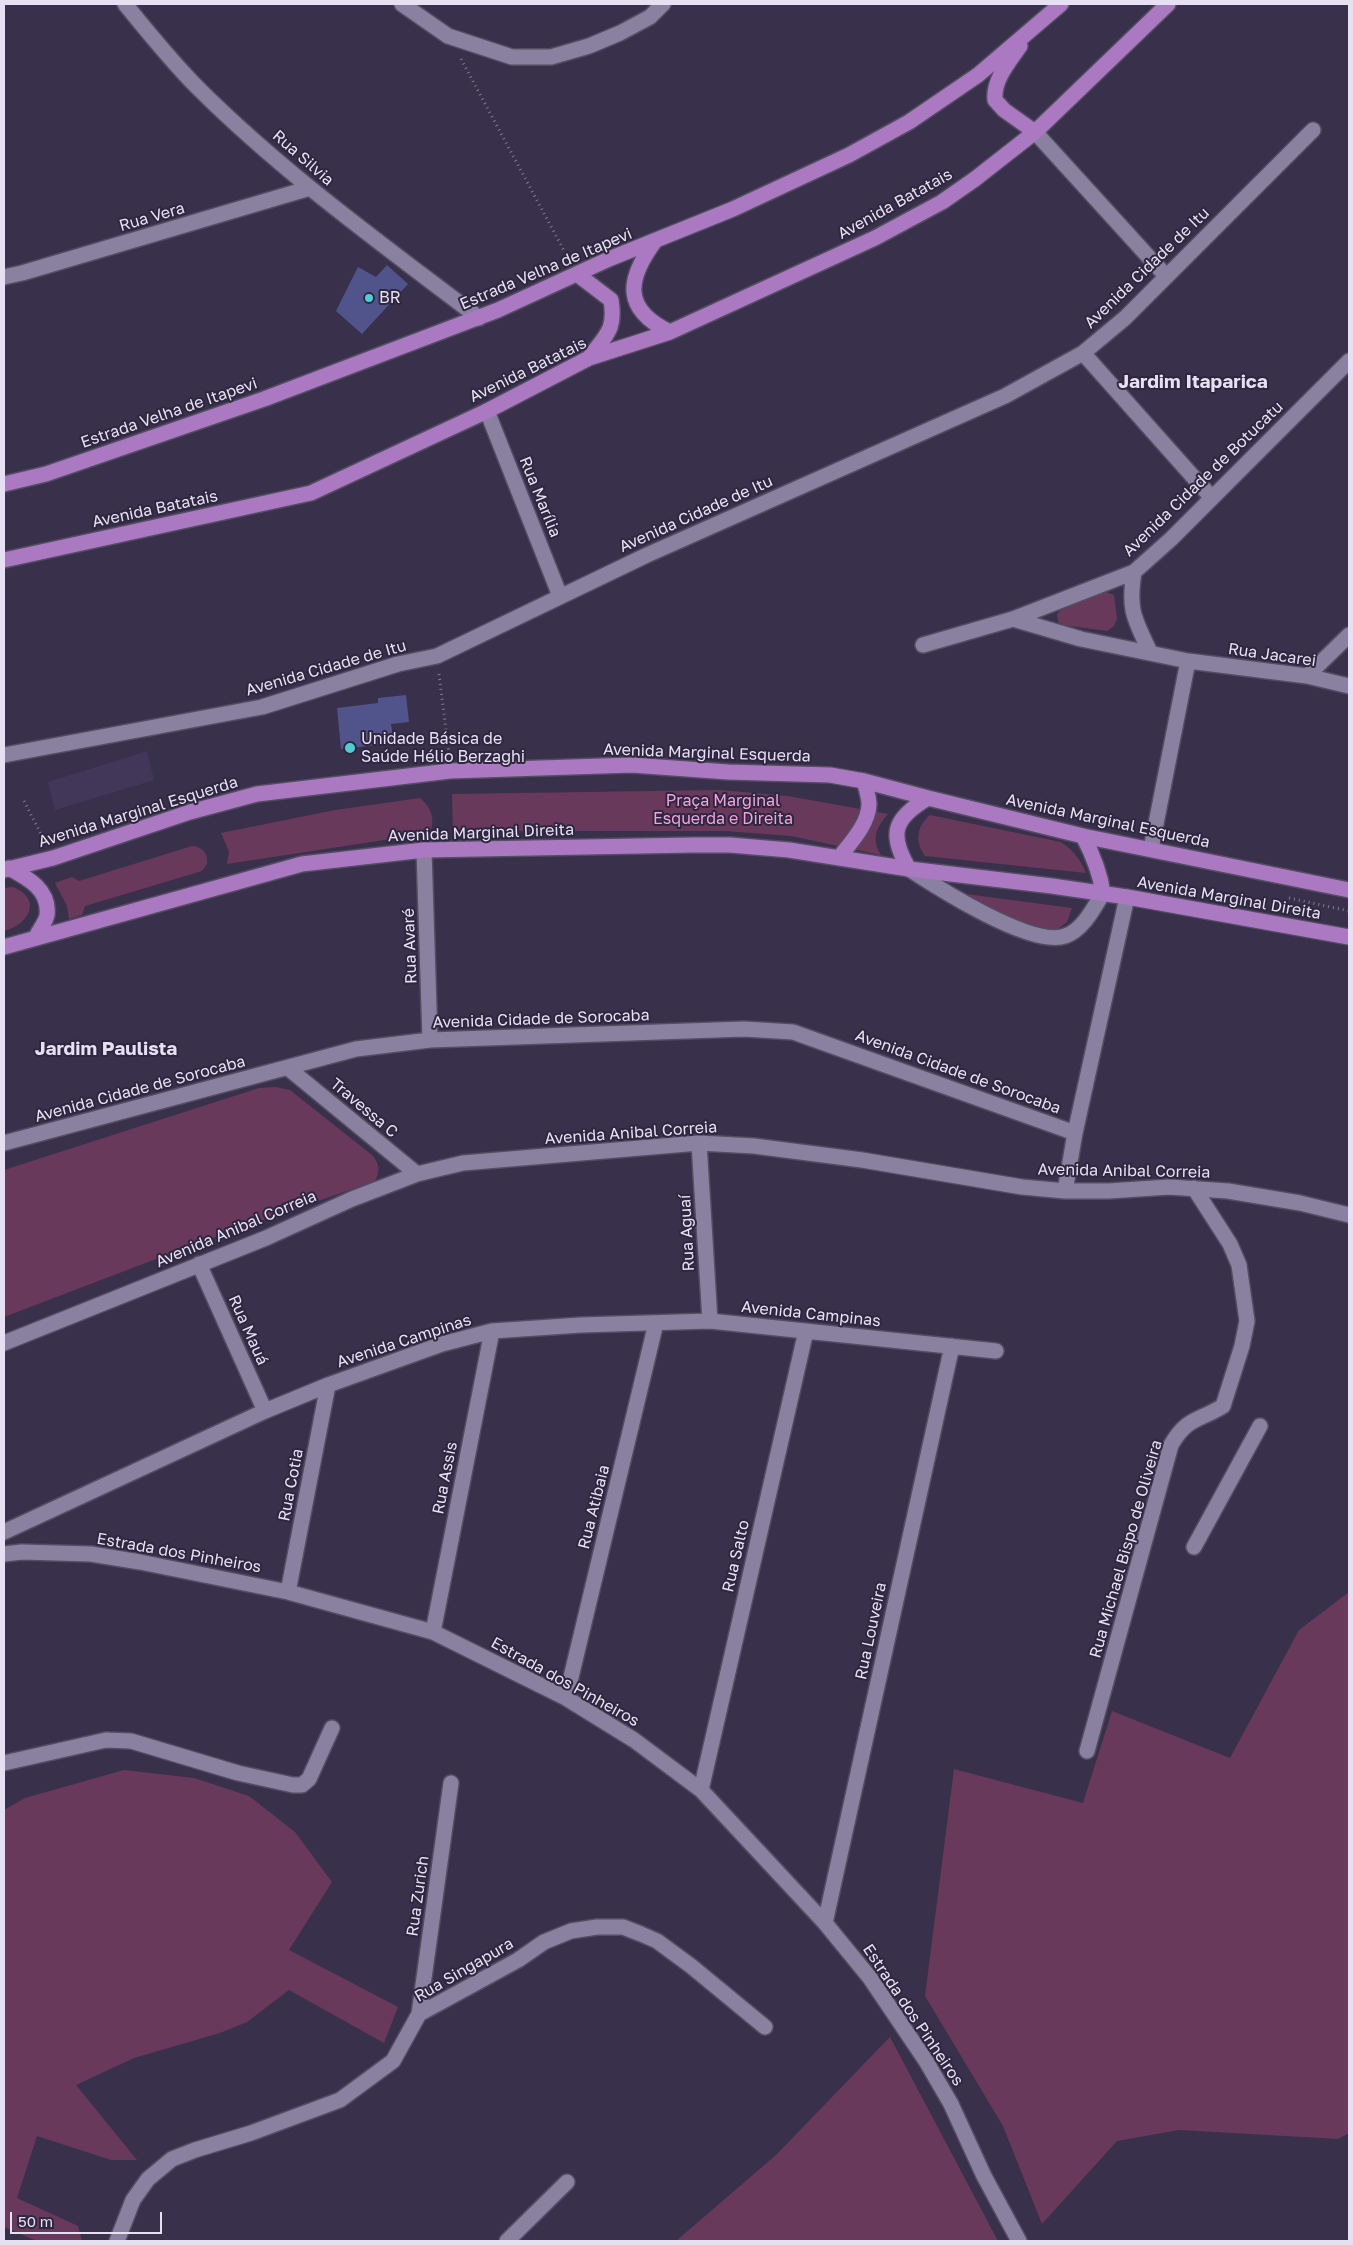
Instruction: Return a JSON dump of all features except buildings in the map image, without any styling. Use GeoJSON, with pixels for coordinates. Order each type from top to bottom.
{"type":"FeatureCollection","features":[{"type":"Feature","properties":{"kind":"main road","name":"Estrada Velha de Itapevi"},"geometry":{"type":"LineString","coordinates":[[4,484],[46,474],[264,400],[479,318],[654,241],[733,210],[849,154],[909,122],[978,75],[1061,4]]}},
{"type":"Feature","properties":{"kind":"main road","name":"Avenida Batatais"},"geometry":{"type":"LineString","coordinates":[[4,560],[311,493],[487,411],[590,358],[670,332],[875,238],[976,179],[1035,132],[1168,4]]}},
{"type":"Feature","properties":{"kind":"main road"},"geometry":{"type":"LineString","coordinates":[[1027,34],[997,82],[994,92],[995,100],[1004,110],[1035,132]]}},
{"type":"Feature","properties":{"kind":"main road"},"geometry":{"type":"LineString","coordinates":[[654,241],[641,260],[634,278],[634,295],[650,320],[670,332]]}},
{"type":"Feature","properties":{"kind":"main road"},"geometry":{"type":"LineString","coordinates":[[577,274],[611,300],[614,318],[610,330],[590,358]]}},
{"type":"Feature","properties":{"kind":"main road","name":"Avenida Marginal Esquerda"},"geometry":{"type":"LineString","coordinates":[[7,869],[53,858],[190,812],[258,794],[450,770],[632,765],[728,772],[830,775],[864,780],[928,798],[1083,836],[1349,890]]}},
{"type":"Feature","properties":{"kind":"main road"},"geometry":{"type":"LineString","coordinates":[[839,858],[859,831],[866,816],[869,804],[864,780]]}},
{"type":"Feature","properties":{"kind":"main road"},"geometry":{"type":"LineString","coordinates":[[909,869],[899,852],[897,841],[898,828],[909,809],[928,798]]}},
{"type":"Feature","properties":{"kind":"main road"},"geometry":{"type":"LineString","coordinates":[[1083,836],[1093,854],[1100,875],[1103,893]]}},
{"type":"Feature","properties":{"kind":"main road","name":"Avenida Marginal Direita"},"geometry":{"type":"LineString","coordinates":[[4,947],[302,864],[424,850],[730,846],[789,850],[909,869],[1103,893],[1349,937]]}},
{"type":"Feature","properties":{"kind":"main road"},"geometry":{"type":"LineString","coordinates":[[7,869],[30,878],[41,890],[47,916],[36,937]]}},
{"type":"Feature","properties":{"kind":"street","name":"Rua Silvia"},"geometry":{"type":"LineString","coordinates":[[125,4],[174,64],[198,88],[310,188],[479,318]]}},
{"type":"Feature","properties":{"kind":"street"},"geometry":{"type":"LineString","coordinates":[[402,4],[448,36],[512,57],[551,57],[589,46],[620,33],[650,17],[663,4]]}},
{"type":"Feature","properties":{"kind":"street","name":"Avenida Cidade de Itu"},"geometry":{"type":"LineString","coordinates":[[4,756],[262,707],[398,664],[437,656],[560,596],[1005,396],[1083,353],[1125,318],[1312,130]]}},
{"type":"Feature","properties":{"kind":"street"},"geometry":{"type":"LineString","coordinates":[[1035,132],[1166,276]]}},
{"type":"Feature","properties":{"kind":"street","name":"Rua Vera"},"geometry":{"type":"LineString","coordinates":[[4,277],[22,274],[310,188]]}},
{"type":"Feature","properties":{"kind":"street"},"geometry":{"type":"LineString","coordinates":[[1083,353],[1212,498]]}},
{"type":"Feature","properties":{"kind":"street","name":"Avenida Cidade de Botucatu"},"geometry":{"type":"LineString","coordinates":[[923,645],[1013,619],[1134,572],[1171,539],[1349,361]]}},
{"type":"Feature","properties":{"kind":"street","name":"Rua Marília"},"geometry":{"type":"LineString","coordinates":[[487,411],[560,596]]}},
{"type":"Feature","properties":{"kind":"street"},"geometry":{"type":"LineString","coordinates":[[1134,572],[1130,595],[1133,617],[1150,652]]}},
{"type":"Feature","properties":{"kind":"street","name":"Rua Jacarei"},"geometry":{"type":"LineString","coordinates":[[1013,619],[1081,639],[1188,661],[1307,676],[1349,686]]}},
{"type":"Feature","properties":{"kind":"street"},"geometry":{"type":"LineString","coordinates":[[1307,676],[1349,635]]}},
{"type":"Feature","properties":{"kind":"street"},"geometry":{"type":"LineString","coordinates":[[1151,849],[1188,661]]}},
{"type":"Feature","properties":{"kind":"street","name":"Rua Avaré"},"geometry":{"type":"LineString","coordinates":[[424,850],[430,1040]]}},
{"type":"Feature","properties":{"kind":"street","name":"Avenida Marginal Direita"},"geometry":{"type":"LineString","coordinates":[[909,869],[945,893],[997,919],[1021,930],[1054,938],[1065,937],[1073,933],[1093,909],[1103,893]]}},
{"type":"Feature","properties":{"kind":"street"},"geometry":{"type":"LineString","coordinates":[[1065,1191],[1075,1132],[1126,897]]}},
{"type":"Feature","properties":{"kind":"street","name":"Avenida Cidade de Sorocaba"},"geometry":{"type":"LineString","coordinates":[[4,1143],[356,1049],[430,1040],[744,1029],[792,1032],[1075,1132]]}},
{"type":"Feature","properties":{"kind":"street","name":"Travessa C"},"geometry":{"type":"LineString","coordinates":[[288,1068],[418,1174]]}},
{"type":"Feature","properties":{"kind":"street","name":"Avenida Anibal Correia"},"geometry":{"type":"LineString","coordinates":[[4,1343],[266,1238],[352,1199],[418,1174],[463,1163],[699,1144],[774,1149],[862,1160],[1022,1187],[1065,1191],[1194,1188],[1228,1190],[1300,1203],[1349,1215]]}},
{"type":"Feature","properties":{"kind":"street","name":"Rua Aguaí"},"geometry":{"type":"LineString","coordinates":[[699,1144],[710,1321]]}},
{"type":"Feature","properties":{"kind":"street","name":"Rua Michael Bispo de Oliveira"},"geometry":{"type":"LineString","coordinates":[[1087,1751],[1171,1445],[1178,1432],[1188,1423],[1223,1406],[1235,1372],[1247,1321],[1238,1265],[1230,1244],[1194,1188]]}},
{"type":"Feature","properties":{"kind":"street","name":"Rua Mauá"},"geometry":{"type":"LineString","coordinates":[[199,1264],[265,1410]]}},
{"type":"Feature","properties":{"kind":"street","name":"Avenida Campinas"},"geometry":{"type":"LineString","coordinates":[[4,1532],[265,1410],[442,1344],[492,1331],[580,1325],[710,1321],[996,1351]]}},
{"type":"Feature","properties":{"kind":"street","name":"Rua Atibaia"},"geometry":{"type":"LineString","coordinates":[[566,1698],[656,1323]]}},
{"type":"Feature","properties":{"kind":"street","name":"Rua Assis"},"geometry":{"type":"LineString","coordinates":[[433,1632],[492,1331]]}},
{"type":"Feature","properties":{"kind":"street","name":"Rua Salto"},"geometry":{"type":"LineString","coordinates":[[700,1790],[806,1331]]}},
{"type":"Feature","properties":{"kind":"street","name":"Rua Louveira"},"geometry":{"type":"LineString","coordinates":[[825,1923],[952,1346]]}},
{"type":"Feature","properties":{"kind":"street","name":"Rua Cotia"},"geometry":{"type":"LineString","coordinates":[[288,1592],[328,1385]]}},
{"type":"Feature","properties":{"kind":"street"},"geometry":{"type":"LineString","coordinates":[[1194,1547],[1260,1426]]}},
{"type":"Feature","properties":{"kind":"street","name":"Estrada dos Pinheiros"},"geometry":{"type":"LineString","coordinates":[[4,1554],[22,1552],[91,1554],[140,1562],[288,1592],[433,1632],[566,1698],[634,1740],[700,1790],[825,1923],[870,1978],[926,2061],[951,2104],[984,2176],[1019,2241]]}},
{"type":"Feature","properties":{"kind":"street"},"geometry":{"type":"LineString","coordinates":[[4,1763],[106,1740],[131,1741],[238,1773],[293,1786],[302,1785],[309,1779],[332,1728]]}},
{"type":"Feature","properties":{"kind":"street","name":"Rua Zurich"},"geometry":{"type":"LineString","coordinates":[[419,2014],[451,1783]]}},
{"type":"Feature","properties":{"kind":"street","name":"Rua Singapura"},"geometry":{"type":"LineString","coordinates":[[117,2241],[133,2200],[148,2179],[172,2159],[340,2100],[394,2061],[419,2014],[518,1960],[544,1942],[571,1930],[597,1926],[623,1927],[657,1941],[765,2027]]}},
{"type":"Feature","properties":{"kind":"street"},"geometry":{"type":"LineString","coordinates":[[507,2241],[567,2182]]}},
{"type":"Feature","properties":{"kind":"path"},"geometry":{"type":"LineString","coordinates":[[448,36],[577,274]]}},
{"type":"Feature","properties":{"kind":"path"},"geometry":{"type":"LineString","coordinates":[[437,656],[450,770]]}},
{"type":"Feature","properties":{"kind":"path"},"geometry":{"type":"LineString","coordinates":[[24,801],[53,858]]}},
{"type":"Feature","properties":{"kind":"shaded area"},"geometry":{"type":"Polygon","coordinates":[[[147,751],[154,780],[55,810],[48,782],[147,751]]]}},
{"type":"Feature","properties":{"kind":"green space"},"geometry":{"type":"Polygon","coordinates":[[[1104,591],[1114,595],[1117,619],[1114,626],[1107,631],[1063,625],[1058,622],[1057,614],[1061,610],[1104,591]]]}},
{"type":"Feature","properties":{"kind":"green space","name":"Praça Marginal Esquerda e Direita"},"geometry":{"type":"Polygon","coordinates":[[[720,790],[788,796],[888,814],[876,833],[876,843],[881,855],[791,836],[725,831],[453,831],[452,794],[720,790]]]}},
{"type":"Feature","properties":{"kind":"green space"},"geometry":{"type":"Polygon","coordinates":[[[420,798],[430,810],[432,823],[430,833],[227,864],[229,852],[221,833],[335,810],[420,798]]]}},
{"type":"Feature","properties":{"kind":"green space"},"geometry":{"type":"Polygon","coordinates":[[[930,815],[1061,842],[1076,856],[1086,873],[925,856],[918,840],[918,835],[922,824],[930,815]]]}},
{"type":"Feature","properties":{"kind":"green space"},"geometry":{"type":"Polygon","coordinates":[[[192,846],[199,848],[206,854],[207,864],[202,871],[85,906],[82,915],[69,919],[67,906],[55,883],[72,877],[79,881],[192,846]]]}},
{"type":"Feature","properties":{"kind":"green space"},"geometry":{"type":"Polygon","coordinates":[[[13,887],[28,898],[29,911],[26,918],[20,923],[4,931],[4,888],[13,887]]]}},
{"type":"Feature","properties":{"kind":"green space"},"geometry":{"type":"Polygon","coordinates":[[[966,894],[1072,908],[1067,922],[1055,931],[1013,919],[966,894]]]}},
{"type":"Feature","properties":{"kind":"green space"},"geometry":{"type":"Polygon","coordinates":[[[275,1087],[290,1090],[372,1155],[377,1162],[378,1168],[375,1181],[190,1246],[4,1317],[4,1170],[259,1088],[275,1087]]]}},
{"type":"Feature","properties":{"kind":"green space"},"geometry":{"type":"Polygon","coordinates":[[[1349,1592],[1349,2133],[1338,2139],[1179,2130],[1117,2141],[1042,2224],[1003,2126],[925,1996],[954,1769],[1083,1803],[1112,1711],[1230,1758],[1299,1630],[1349,1592]]]}},
{"type":"Feature","properties":{"kind":"green space"},"geometry":{"type":"Polygon","coordinates":[[[124,1770],[194,1778],[249,1796],[295,1832],[332,1882],[289,1950],[398,2007],[384,2043],[289,1990],[247,2022],[220,2033],[134,2058],[76,2085],[137,2160],[111,2160],[37,2136],[17,2198],[78,2226],[82,2241],[37,2241],[4,2227],[4,1810],[25,1798],[124,1770]]]}},
{"type":"Feature","properties":{"kind":"green space"},"geometry":{"type":"Polygon","coordinates":[[[890,2037],[998,2241],[676,2241],[776,2155],[890,2037]]]}},
{"type":"Feature","properties":{"kind":"place","name":"BR"},"geometry":{"type":"Point","coordinates":[369,298]}},
{"type":"Feature","properties":{"kind":"place","name":"Unidade Básica de Saúde Hélio Berzaghi"},"geometry":{"type":"Point","coordinates":[350,748]}},
{"type":"Feature","properties":{"kind":"district","name":"Jardim Itaparica"},"geometry":{"type":"Point","coordinates":[1193,382]}},
{"type":"Feature","properties":{"kind":"district","name":"Jardim Paulista"},"geometry":{"type":"Point","coordinates":[106,1049]}}]}
